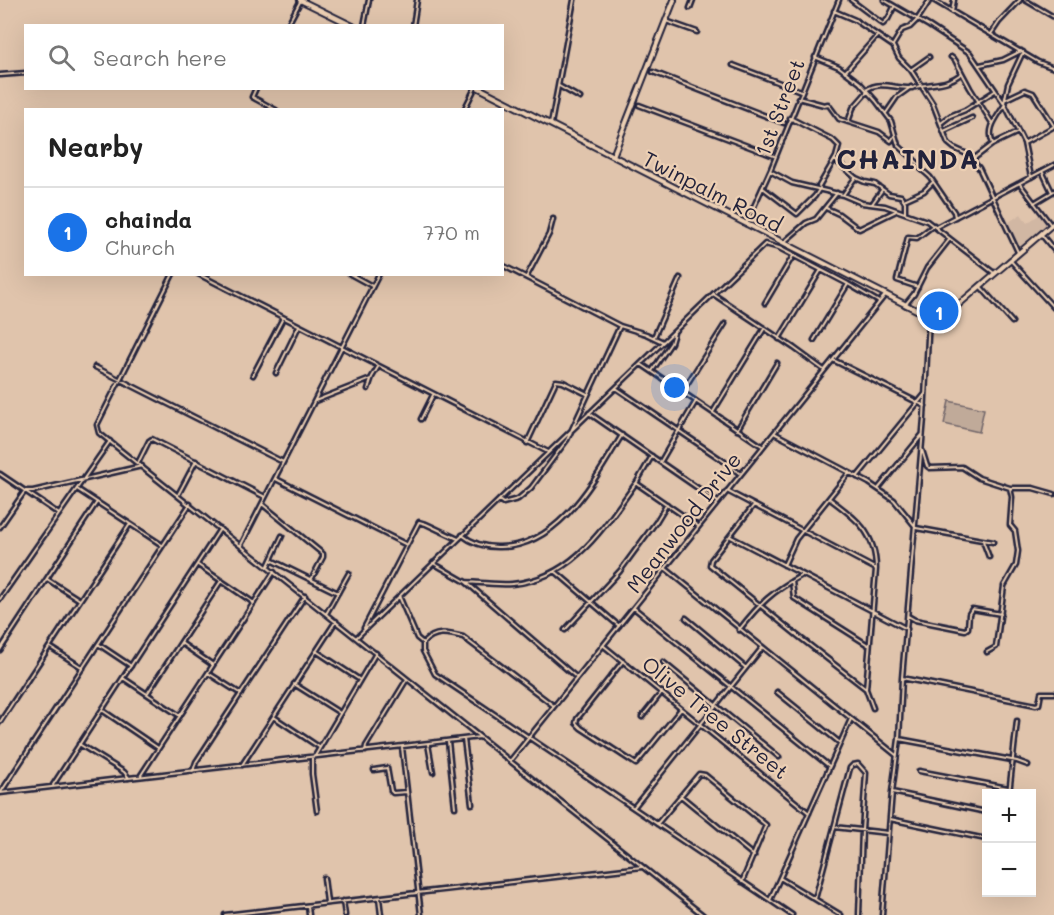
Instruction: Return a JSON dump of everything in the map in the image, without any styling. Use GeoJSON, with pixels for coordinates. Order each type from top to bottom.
{"type":"FeatureCollection","features":[{"type":"Feature","properties":{"kind":"main road"},"geometry":{"type":"LineString","coordinates":[[301,0],[348,24]]}},
{"type":"Feature","properties":{"kind":"main road"},"geometry":{"type":"LineString","coordinates":[[613,156],[674,0]]}},
{"type":"Feature","properties":{"kind":"main road","name":"Twinpalm Road"},"geometry":{"type":"LineString","coordinates":[[481,90],[932,318]]}},
{"type":"Feature","properties":{"kind":"main road"},"geometry":{"type":"LineString","coordinates":[[932,318],[944,317],[1053,224]]}},
{"type":"Feature","properties":{"kind":"street"},"geometry":{"type":"LineString","coordinates":[[288,24],[301,0]]}},
{"type":"Feature","properties":{"kind":"street"},"geometry":{"type":"LineString","coordinates":[[364,24],[369,0]]}},
{"type":"Feature","properties":{"kind":"street"},"geometry":{"type":"LineString","coordinates":[[413,24],[417,0]]}},
{"type":"Feature","properties":{"kind":"street"},"geometry":{"type":"LineString","coordinates":[[551,125],[574,0]]}},
{"type":"Feature","properties":{"kind":"street"},"geometry":{"type":"LineString","coordinates":[[690,8],[693,0]]}},
{"type":"Feature","properties":{"kind":"street","name":"1st Street"},"geometry":{"type":"LineString","coordinates":[[746,224],[763,188],[814,57],[839,0]]}},
{"type":"Feature","properties":{"kind":"street"},"geometry":{"type":"LineString","coordinates":[[850,0],[883,24],[894,7]]}},
{"type":"Feature","properties":{"kind":"street"},"geometry":{"type":"LineString","coordinates":[[884,0],[959,45],[974,57],[995,91],[1005,102],[1024,143],[1031,177]]}},
{"type":"Feature","properties":{"kind":"street"},"geometry":{"type":"LineString","coordinates":[[892,46],[902,30],[910,27],[932,0],[1041,64],[1054,68]]}},
{"type":"Feature","properties":{"kind":"street"},"geometry":{"type":"LineString","coordinates":[[952,12],[954,0]]}},
{"type":"Feature","properties":{"kind":"street"},"geometry":{"type":"LineString","coordinates":[[991,34],[998,23],[1020,0]]}},
{"type":"Feature","properties":{"kind":"street"},"geometry":{"type":"LineString","coordinates":[[1025,0],[1054,17]]}},
{"type":"Feature","properties":{"kind":"street"},"geometry":{"type":"LineString","coordinates":[[834,11],[855,20],[892,46],[899,58],[911,70],[931,100],[948,142],[965,153],[979,168],[1018,252]]}},
{"type":"Feature","properties":{"kind":"street"},"geometry":{"type":"LineString","coordinates":[[666,21],[697,32]]}},
{"type":"Feature","properties":{"kind":"street"},"geometry":{"type":"LineString","coordinates":[[846,72],[877,35]]}},
{"type":"Feature","properties":{"kind":"street"},"geometry":{"type":"LineString","coordinates":[[980,65],[1003,60],[1022,52]]}},
{"type":"Feature","properties":{"kind":"street"},"geometry":{"type":"LineString","coordinates":[[993,144],[990,135],[992,123],[1005,102],[1008,84],[1022,52]]}},
{"type":"Feature","properties":{"kind":"street"},"geometry":{"type":"LineString","coordinates":[[814,57],[839,67],[866,91],[891,121],[898,145],[921,166],[954,212],[955,217]]}},
{"type":"Feature","properties":{"kind":"street"},"geometry":{"type":"LineString","coordinates":[[911,70],[929,57]]}},
{"type":"Feature","properties":{"kind":"street"},"geometry":{"type":"LineString","coordinates":[[951,57],[955,60],[961,74],[992,123]]}},
{"type":"Feature","properties":{"kind":"street"},"geometry":{"type":"LineString","coordinates":[[733,65],[801,91]]}},
{"type":"Feature","properties":{"kind":"street"},"geometry":{"type":"LineString","coordinates":[[653,72],[784,123]]}},
{"type":"Feature","properties":{"kind":"street"},"geometry":{"type":"LineString","coordinates":[[0,75],[24,73]]}},
{"type":"Feature","properties":{"kind":"street"},"geometry":{"type":"LineString","coordinates":[[848,122],[854,108],[866,91],[875,85],[911,87],[950,82],[961,74]]}},
{"type":"Feature","properties":{"kind":"street"},"geometry":{"type":"LineString","coordinates":[[560,86],[580,98]]}},
{"type":"Feature","properties":{"kind":"street"},"geometry":{"type":"LineString","coordinates":[[886,114],[897,97],[911,87]]}},
{"type":"Feature","properties":{"kind":"street"},"geometry":{"type":"LineString","coordinates":[[255,90],[252,97],[272,108]]}},
{"type":"Feature","properties":{"kind":"street"},"geometry":{"type":"LineString","coordinates":[[465,108],[476,90]]}},
{"type":"Feature","properties":{"kind":"street"},"geometry":{"type":"LineString","coordinates":[[1005,102],[1025,90],[1033,93],[1054,126],[1024,143]]}},
{"type":"Feature","properties":{"kind":"street"},"geometry":{"type":"LineString","coordinates":[[941,123],[995,91]]}},
{"type":"Feature","properties":{"kind":"street"},"geometry":{"type":"LineString","coordinates":[[798,98],[828,104],[838,119],[879,132],[891,141],[894,136]]}},
{"type":"Feature","properties":{"kind":"street"},"geometry":{"type":"LineString","coordinates":[[639,105],[774,156]]}},
{"type":"Feature","properties":{"kind":"street"},"geometry":{"type":"LineString","coordinates":[[763,188],[797,214],[815,196],[834,160],[839,146],[837,144],[790,118]]}},
{"type":"Feature","properties":{"kind":"street"},"geometry":{"type":"LineString","coordinates":[[944,131],[972,118]]}},
{"type":"Feature","properties":{"kind":"street"},"geometry":{"type":"LineString","coordinates":[[972,160],[993,144],[1018,132]]}},
{"type":"Feature","properties":{"kind":"street"},"geometry":{"type":"LineString","coordinates":[[834,160],[855,178],[875,184],[889,194],[901,196],[905,202],[904,213]]}},
{"type":"Feature","properties":{"kind":"street"},"geometry":{"type":"LineString","coordinates":[[918,287],[897,280],[908,237],[917,238],[935,226],[993,199],[1054,165]]}},
{"type":"Feature","properties":{"kind":"street"},"geometry":{"type":"LineString","coordinates":[[770,171],[792,183],[837,193],[858,202],[885,206],[935,226],[995,274]]}},
{"type":"Feature","properties":{"kind":"street"},"geometry":{"type":"LineString","coordinates":[[1034,203],[1053,191],[1043,172]]}},
{"type":"Feature","properties":{"kind":"street"},"geometry":{"type":"LineString","coordinates":[[843,195],[855,178]]}},
{"type":"Feature","properties":{"kind":"street"},"geometry":{"type":"LineString","coordinates":[[903,200],[924,191],[932,183]]}},
{"type":"Feature","properties":{"kind":"street"},"geometry":{"type":"LineString","coordinates":[[1020,184],[1053,224]]}},
{"type":"Feature","properties":{"kind":"street"},"geometry":{"type":"LineString","coordinates":[[872,204],[882,190]]}},
{"type":"Feature","properties":{"kind":"street"},"geometry":{"type":"LineString","coordinates":[[783,243],[806,223],[816,219],[837,193]]}},
{"type":"Feature","properties":{"kind":"street"},"geometry":{"type":"LineString","coordinates":[[826,208],[859,229],[896,211]]}},
{"type":"Feature","properties":{"kind":"street"},"geometry":{"type":"LineString","coordinates":[[527,277],[549,234],[553,219]]}},
{"type":"Feature","properties":{"kind":"street"},"geometry":{"type":"LineString","coordinates":[[1041,234],[1054,250]]}},
{"type":"Feature","properties":{"kind":"street"},"geometry":{"type":"LineString","coordinates":[[905,304],[918,287],[927,268],[950,239]]}},
{"type":"Feature","properties":{"kind":"street"},"geometry":{"type":"LineString","coordinates":[[356,638],[765,244],[779,248],[879,302],[880,292]]}},
{"type":"Feature","properties":{"kind":"street"},"geometry":{"type":"LineString","coordinates":[[765,303],[793,256]]}},
{"type":"Feature","properties":{"kind":"street"},"geometry":{"type":"LineString","coordinates":[[1011,260],[1054,308]]}},
{"type":"Feature","properties":{"kind":"street"},"geometry":{"type":"LineString","coordinates":[[504,266],[620,326],[663,342]]}},
{"type":"Feature","properties":{"kind":"street"},"geometry":{"type":"LineString","coordinates":[[779,339],[821,270]]}},
{"type":"Feature","properties":{"kind":"street"},"geometry":{"type":"LineString","coordinates":[[172,276],[97,425],[99,433],[703,915]]}},
{"type":"Feature","properties":{"kind":"street"},"geometry":{"type":"LineString","coordinates":[[202,276],[548,452]]}},
{"type":"Feature","properties":{"kind":"street"},"geometry":{"type":"LineString","coordinates":[[354,276],[373,286]]}},
{"type":"Feature","properties":{"kind":"street"},"geometry":{"type":"LineString","coordinates":[[241,545],[378,276]]}},
{"type":"Feature","properties":{"kind":"street"},"geometry":{"type":"LineString","coordinates":[[654,337],[680,278]]}},
{"type":"Feature","properties":{"kind":"street"},"geometry":{"type":"LineString","coordinates":[[814,340],[848,284]]}},
{"type":"Feature","properties":{"kind":"street"},"geometry":{"type":"LineString","coordinates":[[980,286],[1012,322]]}},
{"type":"Feature","properties":{"kind":"street"},"geometry":{"type":"LineString","coordinates":[[713,294],[824,370]]}},
{"type":"Feature","properties":{"kind":"street","name":"Meanwood Drive"},"geometry":{"type":"LineString","coordinates":[[510,761],[886,294]]}},
{"type":"Feature","properties":{"kind":"street"},"geometry":{"type":"LineString","coordinates":[[253,375],[283,318]]}},
{"type":"Feature","properties":{"kind":"street"},"geometry":{"type":"LineString","coordinates":[[882,915],[892,792],[899,739],[932,318]]}},
{"type":"Feature","properties":{"kind":"street"},"geometry":{"type":"LineString","coordinates":[[682,392],[725,324]]}},
{"type":"Feature","properties":{"kind":"street"},"geometry":{"type":"LineString","coordinates":[[499,500],[505,503],[511,502],[525,493],[567,440],[620,326]]}},
{"type":"Feature","properties":{"kind":"street"},"geometry":{"type":"LineString","coordinates":[[276,372],[299,327]]}},
{"type":"Feature","properties":{"kind":"street"},"geometry":{"type":"LineString","coordinates":[[713,412],[764,328]]}},
{"type":"Feature","properties":{"kind":"street"},"geometry":{"type":"LineString","coordinates":[[651,371],[671,344],[674,331]]}},
{"type":"Feature","properties":{"kind":"street"},"geometry":{"type":"LineString","coordinates":[[832,360],[925,406]]}},
{"type":"Feature","properties":{"kind":"street"},"geometry":{"type":"LineString","coordinates":[[736,430],[777,363]]}},
{"type":"Feature","properties":{"kind":"street"},"geometry":{"type":"LineString","coordinates":[[641,364],[762,446]]}},
{"type":"Feature","properties":{"kind":"street"},"geometry":{"type":"LineString","coordinates":[[94,367],[283,462]]}},
{"type":"Feature","properties":{"kind":"street"},"geometry":{"type":"LineString","coordinates":[[368,389],[378,367]]}},
{"type":"Feature","properties":{"kind":"street"},"geometry":{"type":"LineString","coordinates":[[315,401],[371,379]]}},
{"type":"Feature","properties":{"kind":"street"},"geometry":{"type":"LineString","coordinates":[[527,442],[556,381],[587,394]]}},
{"type":"Feature","properties":{"kind":"street"},"geometry":{"type":"LineString","coordinates":[[616,388],[740,474]]}},
{"type":"Feature","properties":{"kind":"street"},"geometry":{"type":"LineString","coordinates":[[421,419],[433,394]]}},
{"type":"Feature","properties":{"kind":"street"},"geometry":{"type":"LineString","coordinates":[[857,477],[925,394]]}},
{"type":"Feature","properties":{"kind":"street"},"geometry":{"type":"LineString","coordinates":[[660,462],[696,401]]}},
{"type":"Feature","properties":{"kind":"street"},"geometry":{"type":"LineString","coordinates":[[589,413],[718,502]]}},
{"type":"Feature","properties":{"kind":"street"},"geometry":{"type":"LineString","coordinates":[[773,433],[878,489],[894,500],[915,527],[993,542]]}},
{"type":"Feature","properties":{"kind":"street"},"geometry":{"type":"LineString","coordinates":[[462,535],[479,544],[506,547],[540,537],[566,516],[602,469],[622,435]]}},
{"type":"Feature","properties":{"kind":"street"},"geometry":{"type":"LineString","coordinates":[[878,489],[922,435]]}},
{"type":"Feature","properties":{"kind":"street"},"geometry":{"type":"LineString","coordinates":[[138,463],[150,440],[266,497]]}},
{"type":"Feature","properties":{"kind":"street"},"geometry":{"type":"LineString","coordinates":[[0,599],[110,441]]}},
{"type":"Feature","properties":{"kind":"street"},"geometry":{"type":"LineString","coordinates":[[911,450],[921,450]]}},
{"type":"Feature","properties":{"kind":"street"},"geometry":{"type":"LineString","coordinates":[[921,450],[930,468],[962,467],[979,478],[1010,488],[1033,488],[1054,494]]}},
{"type":"Feature","properties":{"kind":"street"},"geometry":{"type":"LineString","coordinates":[[466,582],[511,584],[538,578],[573,561],[591,543],[636,483],[652,456]]}},
{"type":"Feature","properties":{"kind":"street"},"geometry":{"type":"LineString","coordinates":[[178,495],[196,461]]}},
{"type":"Feature","properties":{"kind":"street"},"geometry":{"type":"LineString","coordinates":[[25,491],[142,466]]}},
{"type":"Feature","properties":{"kind":"street"},"geometry":{"type":"LineString","coordinates":[[784,565],[793,545],[849,473]]}},
{"type":"Feature","properties":{"kind":"street"},"geometry":{"type":"LineString","coordinates":[[0,474],[59,514]]}},
{"type":"Feature","properties":{"kind":"street"},"geometry":{"type":"LineString","coordinates":[[275,478],[407,545]]}},
{"type":"Feature","properties":{"kind":"street"},"geometry":{"type":"LineString","coordinates":[[636,483],[699,526]]}},
{"type":"Feature","properties":{"kind":"street"},"geometry":{"type":"LineString","coordinates":[[987,652],[996,647],[1004,586],[1014,570],[1018,551],[1015,533],[1010,525],[1012,497],[1010,488]]}},
{"type":"Feature","properties":{"kind":"street"},"geometry":{"type":"LineString","coordinates":[[76,489],[162,545]]}},
{"type":"Feature","properties":{"kind":"street"},"geometry":{"type":"LineString","coordinates":[[0,527],[25,491]]}},
{"type":"Feature","properties":{"kind":"street"},"geometry":{"type":"LineString","coordinates":[[727,491],[876,569]]}},
{"type":"Feature","properties":{"kind":"street"},"geometry":{"type":"LineString","coordinates":[[830,499],[866,530],[876,552],[866,688],[873,708]]}},
{"type":"Feature","properties":{"kind":"street"},"geometry":{"type":"LineString","coordinates":[[0,650],[97,502]]}},
{"type":"Feature","properties":{"kind":"street"},"geometry":{"type":"LineString","coordinates":[[1,793],[190,504]]}},
{"type":"Feature","properties":{"kind":"street"},"geometry":{"type":"LineString","coordinates":[[262,504],[323,554],[311,580]]}},
{"type":"Feature","properties":{"kind":"street"},"geometry":{"type":"LineString","coordinates":[[565,630],[634,554],[667,504]]}},
{"type":"Feature","properties":{"kind":"street"},"geometry":{"type":"LineString","coordinates":[[754,505],[710,563],[866,688]]}},
{"type":"Feature","properties":{"kind":"street"},"geometry":{"type":"LineString","coordinates":[[363,631],[418,524],[421,522],[458,539]]}},
{"type":"Feature","properties":{"kind":"street"},"geometry":{"type":"LineString","coordinates":[[0,722],[130,524]]}},
{"type":"Feature","properties":{"kind":"street"},"geometry":{"type":"LineString","coordinates":[[52,787],[220,529]]}},
{"type":"Feature","properties":{"kind":"street"},"geometry":{"type":"LineString","coordinates":[[267,567],[282,536]]}},
{"type":"Feature","properties":{"kind":"street"},"geometry":{"type":"LineString","coordinates":[[730,536],[907,629]]}},
{"type":"Feature","properties":{"kind":"street"},"geometry":{"type":"LineString","coordinates":[[983,541],[989,557]]}},
{"type":"Feature","properties":{"kind":"street"},"geometry":{"type":"LineString","coordinates":[[271,560],[338,594]]}},
{"type":"Feature","properties":{"kind":"street"},"geometry":{"type":"LineString","coordinates":[[433,563],[466,582],[577,678]]}},
{"type":"Feature","properties":{"kind":"street"},"geometry":{"type":"LineString","coordinates":[[198,565],[254,603]]}},
{"type":"Feature","properties":{"kind":"street"},"geometry":{"type":"LineString","coordinates":[[665,568],[897,756]]}},
{"type":"Feature","properties":{"kind":"street"},"geometry":{"type":"LineString","coordinates":[[555,571],[619,626]]}},
{"type":"Feature","properties":{"kind":"street"},"geometry":{"type":"LineString","coordinates":[[140,777],[274,572]]}},
{"type":"Feature","properties":{"kind":"street"},"geometry":{"type":"LineString","coordinates":[[327,614],[349,573]]}},
{"type":"Feature","properties":{"kind":"street"},"geometry":{"type":"LineString","coordinates":[[740,630],[759,604],[777,589],[803,575]]}},
{"type":"Feature","properties":{"kind":"street"},"geometry":{"type":"LineString","coordinates":[[47,579],[80,600]]}},
{"type":"Feature","properties":{"kind":"street"},"geometry":{"type":"LineString","coordinates":[[147,694],[221,580]]}},
{"type":"Feature","properties":{"kind":"street"},"geometry":{"type":"LineString","coordinates":[[792,581],[794,598],[869,646]]}},
{"type":"Feature","properties":{"kind":"street"},"geometry":{"type":"LineString","coordinates":[[194,771],[196,762],[305,596]]}},
{"type":"Feature","properties":{"kind":"street"},"geometry":{"type":"LineString","coordinates":[[399,596],[417,638],[423,643]]}},
{"type":"Feature","properties":{"kind":"street"},"geometry":{"type":"LineString","coordinates":[[634,608],[829,766]]}},
{"type":"Feature","properties":{"kind":"street"},"geometry":{"type":"LineString","coordinates":[[908,616],[915,620],[964,630],[968,628],[972,609],[1001,614]]}},
{"type":"Feature","properties":{"kind":"street"},"geometry":{"type":"LineString","coordinates":[[686,618],[746,668]]}},
{"type":"Feature","properties":{"kind":"street"},"geometry":{"type":"LineString","coordinates":[[241,765],[336,621]]}},
{"type":"Feature","properties":{"kind":"street"},"geometry":{"type":"LineString","coordinates":[[423,643],[436,634],[448,633],[463,637],[554,706]]}},
{"type":"Feature","properties":{"kind":"street"},"geometry":{"type":"LineString","coordinates":[[181,643],[213,665]]}},
{"type":"Feature","properties":{"kind":"street"},"geometry":{"type":"LineString","coordinates":[[423,643],[423,651],[435,674],[792,915]]}},
{"type":"Feature","properties":{"kind":"street"},"geometry":{"type":"LineString","coordinates":[[98,644],[130,666]]}},
{"type":"Feature","properties":{"kind":"street","name":"Olive Tree Street"},"geometry":{"type":"LineString","coordinates":[[603,645],[809,813]]}},
{"type":"Feature","properties":{"kind":"street"},"geometry":{"type":"LineString","coordinates":[[50,647],[82,668]]}},
{"type":"Feature","properties":{"kind":"street"},"geometry":{"type":"LineString","coordinates":[[633,808],[762,648]]}},
{"type":"Feature","properties":{"kind":"street"},"geometry":{"type":"LineString","coordinates":[[316,651],[360,680]]}},
{"type":"Feature","properties":{"kind":"street"},"geometry":{"type":"LineString","coordinates":[[317,812],[312,774],[313,756],[376,654]]}},
{"type":"Feature","properties":{"kind":"street"},"geometry":{"type":"LineString","coordinates":[[623,661],[577,719],[576,723],[581,728],[636,764],[681,709]]}},
{"type":"Feature","properties":{"kind":"street"},"geometry":{"type":"LineString","coordinates":[[663,662],[779,757]]}},
{"type":"Feature","properties":{"kind":"street"},"geometry":{"type":"LineString","coordinates":[[208,673],[241,694]]}},
{"type":"Feature","properties":{"kind":"street"},"geometry":{"type":"LineString","coordinates":[[123,678],[180,716]]}},
{"type":"Feature","properties":{"kind":"street"},"geometry":{"type":"LineString","coordinates":[[902,678],[1036,705],[1039,704],[1041,693],[1054,693]]}},
{"type":"Feature","properties":{"kind":"street"},"geometry":{"type":"LineString","coordinates":[[365,752],[366,746],[407,679]]}},
{"type":"Feature","properties":{"kind":"street"},"geometry":{"type":"LineString","coordinates":[[294,684],[340,714]]}},
{"type":"Feature","properties":{"kind":"street"},"geometry":{"type":"LineString","coordinates":[[642,717],[662,692]]}},
{"type":"Feature","properties":{"kind":"street"},"geometry":{"type":"LineString","coordinates":[[777,692],[840,743]]}},
{"type":"Feature","properties":{"kind":"street"},"geometry":{"type":"LineString","coordinates":[[102,710],[158,748]]}},
{"type":"Feature","properties":{"kind":"street"},"geometry":{"type":"LineString","coordinates":[[273,717],[319,747]]}},
{"type":"Feature","properties":{"kind":"street"},"geometry":{"type":"LineString","coordinates":[[770,900],[851,719]]}},
{"type":"Feature","properties":{"kind":"street"},"geometry":{"type":"LineString","coordinates":[[919,771],[1008,788],[1017,721]]}},
{"type":"Feature","properties":{"kind":"street"},"geometry":{"type":"LineString","coordinates":[[1,793],[480,737]]}},
{"type":"Feature","properties":{"kind":"street"},"geometry":{"type":"LineString","coordinates":[[464,739],[472,804]]}},
{"type":"Feature","properties":{"kind":"street"},"geometry":{"type":"LineString","coordinates":[[899,739],[1028,765]]}},
{"type":"Feature","properties":{"kind":"street"},"geometry":{"type":"LineString","coordinates":[[448,741],[455,807]]}},
{"type":"Feature","properties":{"kind":"street"},"geometry":{"type":"LineString","coordinates":[[80,744],[124,772],[129,778]]}},
{"type":"Feature","properties":{"kind":"street"},"geometry":{"type":"LineString","coordinates":[[428,744],[433,772]]}},
{"type":"Feature","properties":{"kind":"street"},"geometry":{"type":"LineString","coordinates":[[402,747],[421,915]]}},
{"type":"Feature","properties":{"kind":"street"},"geometry":{"type":"LineString","coordinates":[[815,898],[850,768],[858,764],[866,773],[859,915]]}},
{"type":"Feature","properties":{"kind":"street"},"geometry":{"type":"LineString","coordinates":[[374,770],[387,768],[393,793],[407,792]]}},
{"type":"Feature","properties":{"kind":"street"},"geometry":{"type":"LineString","coordinates":[[657,824],[699,774],[702,774],[765,823],[767,828],[742,882]]}},
{"type":"Feature","properties":{"kind":"street"},"geometry":{"type":"LineString","coordinates":[[892,792],[982,811]]}},
{"type":"Feature","properties":{"kind":"street"},"geometry":{"type":"LineString","coordinates":[[681,795],[754,856]]}},
{"type":"Feature","properties":{"kind":"street"},"geometry":{"type":"LineString","coordinates":[[890,819],[982,837]]}},
{"type":"Feature","properties":{"kind":"street"},"geometry":{"type":"LineString","coordinates":[[834,827],[889,834]]}},
{"type":"Feature","properties":{"kind":"street"},"geometry":{"type":"LineString","coordinates":[[225,915],[642,867]]}},
{"type":"Feature","properties":{"kind":"street"},"geometry":{"type":"LineString","coordinates":[[324,878],[327,903]]}},
{"type":"Feature","properties":{"kind":"street"},"geometry":{"type":"LineString","coordinates":[[780,879],[841,915]]}},
{"type":"Feature","properties":{"kind":"street"},"geometry":{"type":"LineString","coordinates":[[379,898],[381,915]]}},
{"type":"Feature","properties":{"kind":"street"},"geometry":{"type":"LineString","coordinates":[[343,901],[345,915]]}},
{"type":"Feature","properties":{"kind":"street"},"geometry":{"type":"LineString","coordinates":[[308,906],[309,915]]}},
{"type":"Feature","properties":{"kind":"street"},"geometry":{"type":"LineString","coordinates":[[276,909],[276,915]]}},
{"type":"Feature","properties":{"kind":"shaded area"},"geometry":{"type":"Polygon","coordinates":[[[1042,213],[1049,223],[1018,249],[1006,224],[1021,214],[1027,223],[1042,213]]]}},
{"type":"Feature","properties":{"kind":"shaded area"},"geometry":{"type":"Polygon","coordinates":[[[949,401],[984,409],[979,432],[944,424],[949,401]]]}},
{"type":"Feature","properties":{"kind":"place","name":"chainda"},"geometry":{"type":"Point","coordinates":[939,311]}},
{"type":"Feature","properties":{"kind":"district","name":"CHAINDA"},"geometry":{"type":"Point","coordinates":[908,158]}}]}
